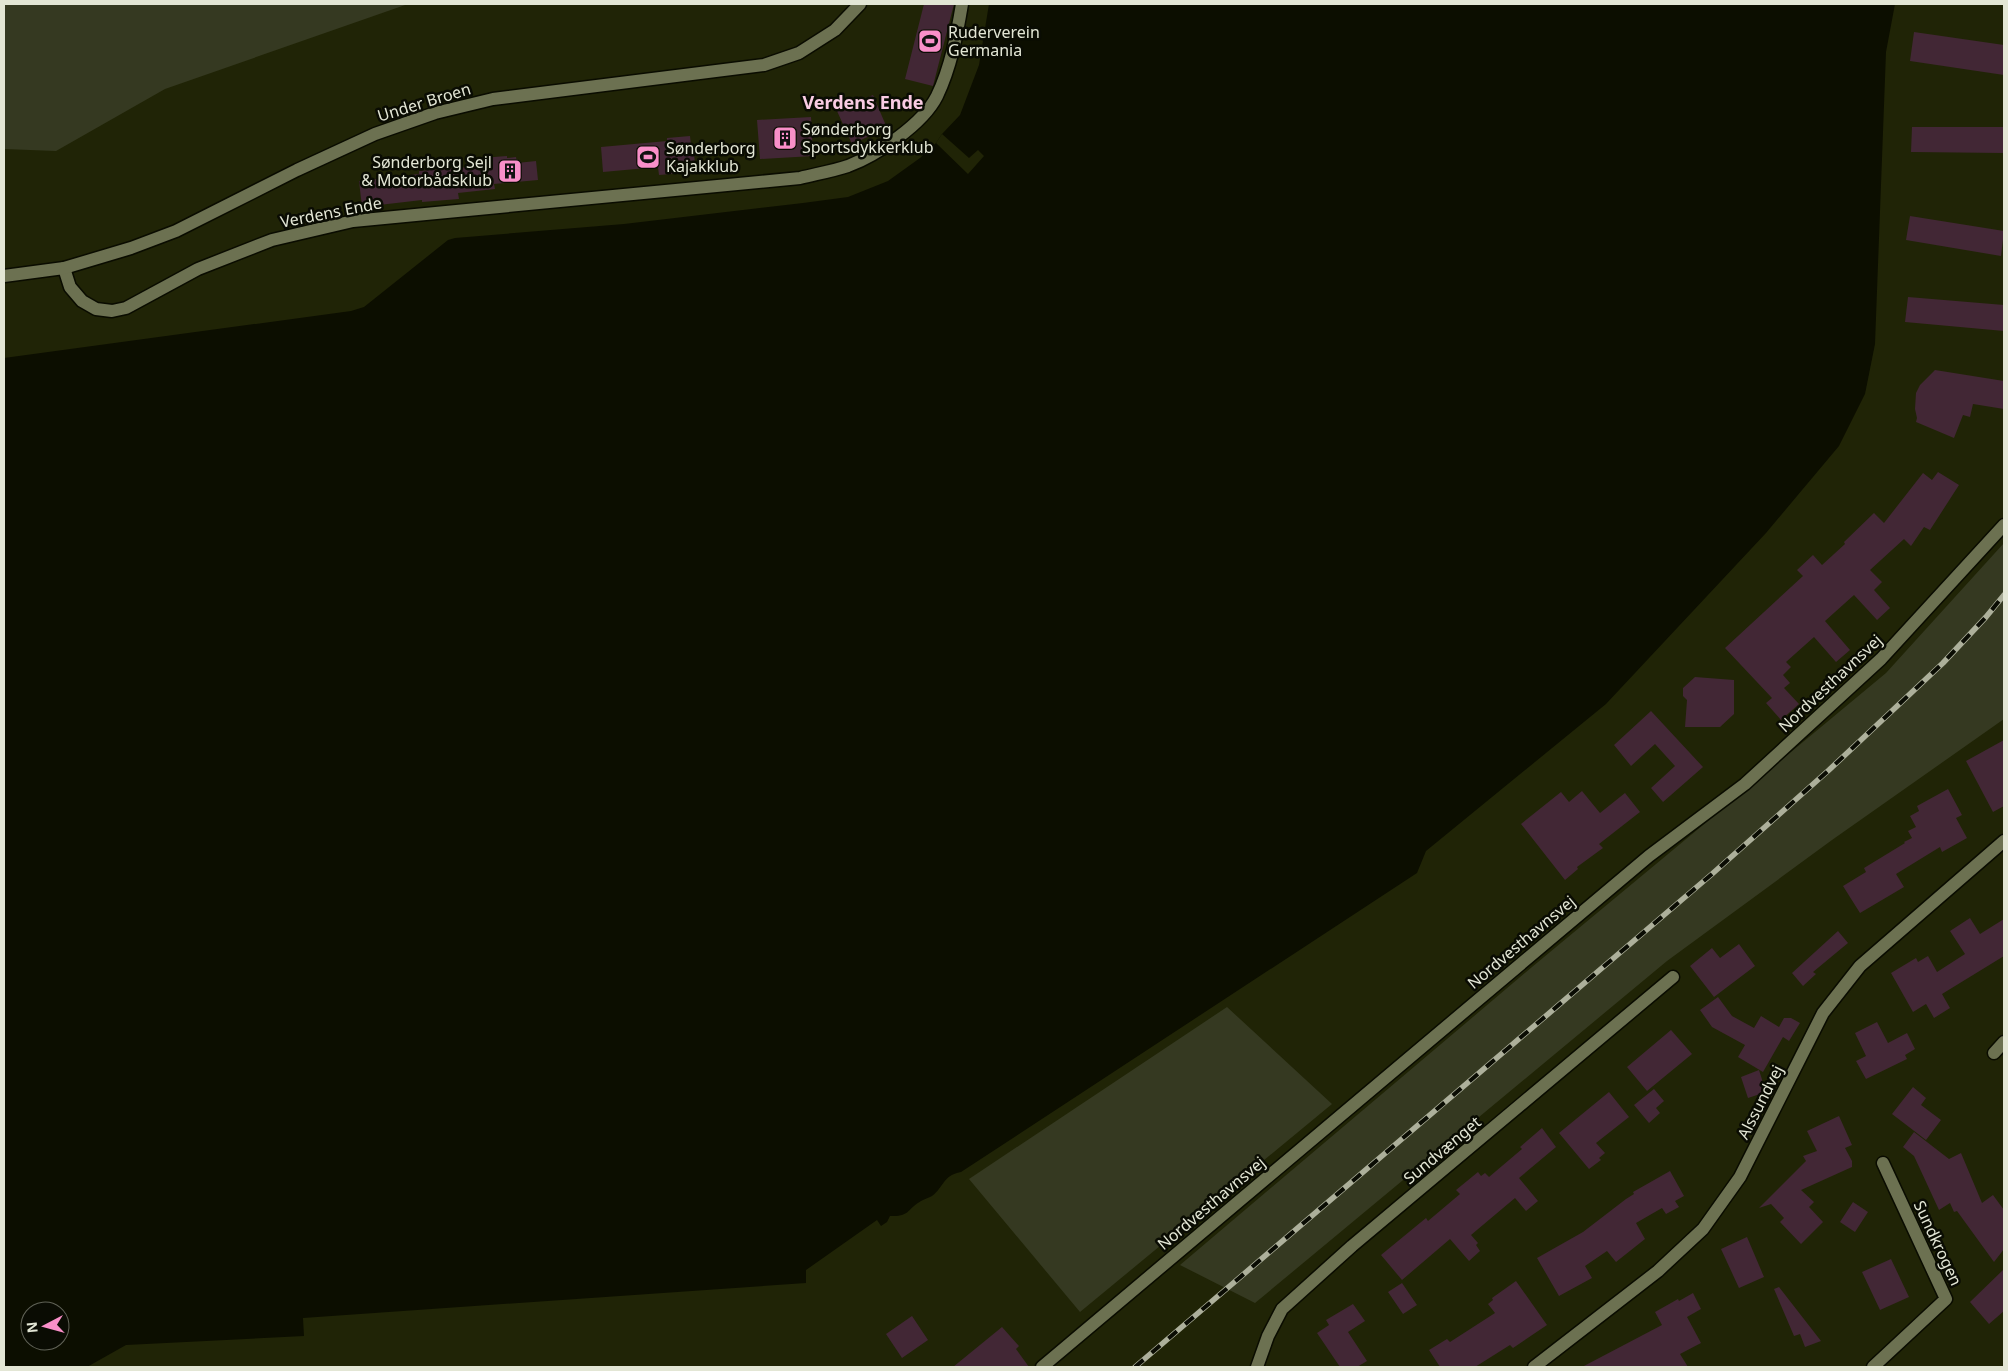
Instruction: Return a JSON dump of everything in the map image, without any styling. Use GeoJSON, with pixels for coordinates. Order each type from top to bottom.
{"type":"FeatureCollection","features":[{"type":"Feature","properties":{"kind":"street","name":"Under Broen"},"geometry":{"type":"LineString","coordinates":[[4,276],[64,268],[131,248],[176,231],[297,170],[358,142],[435,113],[493,99],[764,65],[799,53],[835,30],[860,4]]}},
{"type":"Feature","properties":{"kind":"street","name":"Verdens Ende"},"geometry":{"type":"LineString","coordinates":[[64,268],[70,287],[82,301],[96,308],[112,311],[126,308],[198,269],[272,240],[353,221],[800,178],[849,166],[882,148],[918,119],[936,97],[948,68],[962,4]]}},
{"type":"Feature","properties":{"kind":"street","name":"Nordvesthavnsvej"},"geometry":{"type":"LineString","coordinates":[[1042,1367],[1649,856],[1746,784],[1881,659],[2004,525]]}},
{"type":"Feature","properties":{"kind":"street","name":"Alssundvej"},"geometry":{"type":"LineString","coordinates":[[1534,1367],[1658,1271],[1703,1228],[1740,1177],[1823,1013],[1860,966],[2004,841]]}},
{"type":"Feature","properties":{"kind":"street","name":"Sundvænget"},"geometry":{"type":"LineString","coordinates":[[1257,1367],[1268,1336],[1282,1309],[1352,1246],[1673,977]]}},
{"type":"Feature","properties":{"kind":"street"},"geometry":{"type":"LineString","coordinates":[[1994,1053],[2004,1042]]}},
{"type":"Feature","properties":{"kind":"street","name":"Sundkrogen"},"geometry":{"type":"LineString","coordinates":[[1872,1367],[1946,1299],[1883,1163]]}},
{"type":"Feature","properties":{"kind":"green space"},"geometry":{"type":"Polygon","coordinates":[[[4,4],[408,4],[165,89],[56,151],[4,149],[4,4]]]}},
{"type":"Feature","properties":{"kind":"green space"},"geometry":{"type":"Polygon","coordinates":[[[2004,543],[2004,719],[1832,840],[1667,961],[1255,1303],[1180,1265],[1532,967],[1886,673],[2004,543]]]}},
{"type":"Feature","properties":{"kind":"green space"},"geometry":{"type":"Polygon","coordinates":[[[1227,1007],[1332,1104],[1080,1312],[969,1179],[1227,1007]]]}},
{"type":"Feature","properties":{"kind":"shaded area"},"geometry":{"type":"Polygon","coordinates":[[[989,4],[1895,4],[1886,52],[1875,344],[1865,394],[1839,446],[1766,533],[1606,704],[1426,851],[1417,873],[961,1172],[950,1176],[932,1196],[916,1204],[905,1214],[890,1216],[887,1222],[881,1226],[877,1220],[806,1270],[806,1283],[303,1318],[304,1336],[126,1345],[87,1367],[4,1367],[4,358],[351,311],[364,307],[448,240],[455,238],[624,224],[848,197],[888,181],[920,158],[960,115],[979,65],[989,4]]]}},
{"type":"Feature","properties":{"kind":"pier"},"geometry":{"type":"Polygon","coordinates":[[[942,134],[969,158],[978,150],[984,156],[968,174],[936,143],[942,134]]]}},
{"type":"Feature","properties":{"kind":"building","name":"Ruderverein Germania"},"geometry":{"type":"Polygon","coordinates":[[[924,4],[954,4],[933,86],[905,79],[924,4]]]}},
{"type":"Feature","properties":{"kind":"building"},"geometry":{"type":"Polygon","coordinates":[[[1914,32],[2004,45],[2004,75],[1910,61],[1914,32]]]}},
{"type":"Feature","properties":{"kind":"building"},"geometry":{"type":"Polygon","coordinates":[[[873,95],[887,128],[852,144],[837,111],[873,95]]]}},
{"type":"Feature","properties":{"kind":"building","name":"Sønderborg Sportsdykkerklub"},"geometry":{"type":"Polygon","coordinates":[[[811,117],[813,156],[760,159],[757,120],[811,117]]]}},
{"type":"Feature","properties":{"kind":"building"},"geometry":{"type":"Polygon","coordinates":[[[1912,127],[2004,127],[2004,153],[1911,152],[1912,127]]]}},
{"type":"Feature","properties":{"kind":"building","name":"Sønderborg Kajakklub"},"geometry":{"type":"Polygon","coordinates":[[[690,136],[696,172],[659,175],[658,167],[603,172],[601,147],[667,141],[667,138],[690,136]]]}},
{"type":"Feature","properties":{"kind":"building"},"geometry":{"type":"Polygon","coordinates":[[[507,156],[507,158],[516,157],[517,163],[536,161],[538,180],[494,184],[495,189],[458,193],[459,199],[422,202],[422,200],[362,207],[359,181],[419,174],[419,171],[482,166],[481,158],[507,156]]]}},
{"type":"Feature","properties":{"kind":"building"},"geometry":{"type":"Polygon","coordinates":[[[1910,216],[2004,231],[2001,256],[1906,240],[1910,216]]]}},
{"type":"Feature","properties":{"kind":"building"},"geometry":{"type":"Polygon","coordinates":[[[1908,297],[2004,305],[2004,331],[1905,322],[1908,297]]]}},
{"type":"Feature","properties":{"kind":"building"},"geometry":{"type":"Polygon","coordinates":[[[1935,370],[2004,381],[2004,409],[1973,404],[1970,417],[1963,415],[1954,438],[1916,422],[1916,393],[1920,385],[1935,370]]]}},
{"type":"Feature","properties":{"kind":"building"},"geometry":{"type":"Polygon","coordinates":[[[1938,472],[1959,485],[1930,530],[1924,527],[1911,546],[1904,539],[1870,570],[1882,582],[1874,590],[1890,608],[1877,620],[1854,595],[1825,621],[1850,650],[1836,662],[1814,637],[1786,662],[1791,667],[1783,675],[1790,683],[1784,688],[1799,704],[1781,720],[1766,703],[1772,698],[1725,648],[1803,576],[1797,570],[1813,555],[1822,565],[1874,513],[1884,523],[1923,473],[1932,480],[1938,472]]]}},
{"type":"Feature","properties":{"kind":"building"},"geometry":{"type":"Polygon","coordinates":[[[1695,677],[1734,680],[1734,714],[1720,727],[1685,727],[1687,700],[1683,696],[1683,688],[1695,677]]]}},
{"type":"Feature","properties":{"kind":"building"},"geometry":{"type":"Polygon","coordinates":[[[1651,711],[1703,767],[1663,802],[1651,788],[1675,766],[1655,744],[1631,766],[1614,745],[1651,711]]]}},
{"type":"Feature","properties":{"kind":"building"},"geometry":{"type":"Polygon","coordinates":[[[2004,740],[2004,806],[1993,812],[1966,761],[2004,740]]]}},
{"type":"Feature","properties":{"kind":"building"},"geometry":{"type":"Polygon","coordinates":[[[1948,789],[1962,815],[1956,818],[1967,838],[1942,852],[1940,847],[1896,874],[1904,887],[1860,913],[1843,886],[1866,872],[1864,868],[1912,838],[1908,831],[1916,827],[1910,816],[1919,811],[1917,806],[1948,789]]]}},
{"type":"Feature","properties":{"kind":"building"},"geometry":{"type":"Polygon","coordinates":[[[1582,791],[1600,813],[1625,793],[1640,812],[1599,844],[1603,848],[1577,867],[1578,869],[1565,880],[1521,824],[1561,792],[1569,802],[1582,791]]]}},
{"type":"Feature","properties":{"kind":"building"},"geometry":{"type":"Polygon","coordinates":[[[1970,918],[1980,934],[2004,919],[2004,956],[1942,994],[1950,1008],[1934,1018],[1926,1004],[1913,1012],[1891,973],[1916,958],[1918,962],[1928,956],[1937,972],[1965,954],[1950,931],[1970,918]]]}},
{"type":"Feature","properties":{"kind":"building"},"geometry":{"type":"Polygon","coordinates":[[[1838,931],[1848,943],[1813,972],[1816,974],[1803,986],[1792,973],[1838,931]]]}},
{"type":"Feature","properties":{"kind":"building"},"geometry":{"type":"Polygon","coordinates":[[[1739,944],[1755,966],[1714,997],[1690,966],[1712,948],[1720,958],[1739,944]]]}},
{"type":"Feature","properties":{"kind":"building"},"geometry":{"type":"Polygon","coordinates":[[[1718,997],[1732,1016],[1754,1028],[1761,1016],[1779,1027],[1784,1018],[1791,1018],[1800,1023],[1789,1041],[1783,1037],[1763,1072],[1738,1057],[1745,1045],[1712,1027],[1700,1010],[1718,997]]]}},
{"type":"Feature","properties":{"kind":"building"},"geometry":{"type":"Polygon","coordinates":[[[1877,1022],[1888,1043],[1907,1033],[1915,1049],[1905,1055],[1907,1059],[1866,1079],[1856,1061],[1866,1056],[1855,1033],[1877,1022]]]}},
{"type":"Feature","properties":{"kind":"building"},"geometry":{"type":"Polygon","coordinates":[[[1671,1030],[1692,1054],[1647,1091],[1627,1067],[1671,1030]]]}},
{"type":"Feature","properties":{"kind":"building"},"geometry":{"type":"Polygon","coordinates":[[[1759,1070],[1766,1092],[1748,1098],[1741,1077],[1759,1070]]]}},
{"type":"Feature","properties":{"kind":"building"},"geometry":{"type":"Polygon","coordinates":[[[1913,1087],[1926,1098],[1921,1105],[1941,1120],[1926,1140],[1892,1114],[1913,1087]]]}},
{"type":"Feature","properties":{"kind":"building"},"geometry":{"type":"Polygon","coordinates":[[[1654,1089],[1664,1101],[1656,1108],[1660,1113],[1649,1123],[1634,1105],[1654,1089]]]}},
{"type":"Feature","properties":{"kind":"building"},"geometry":{"type":"Polygon","coordinates":[[[1609,1092],[1629,1117],[1596,1143],[1605,1153],[1599,1158],[1601,1160],[1589,1169],[1559,1133],[1609,1092]]]}},
{"type":"Feature","properties":{"kind":"building"},"geometry":{"type":"Polygon","coordinates":[[[1839,1116],[1852,1145],[1845,1148],[1852,1161],[1852,1167],[1801,1190],[1814,1202],[1809,1207],[1823,1222],[1801,1244],[1780,1222],[1784,1218],[1771,1204],[1759,1208],[1806,1161],[1803,1156],[1817,1151],[1807,1131],[1839,1116]]]}},
{"type":"Feature","properties":{"kind":"building"},"geometry":{"type":"Polygon","coordinates":[[[1542,1128],[1556,1147],[1519,1178],[1538,1201],[1526,1211],[1515,1198],[1471,1235],[1478,1243],[1476,1245],[1480,1251],[1469,1261],[1450,1239],[1402,1280],[1381,1255],[1426,1218],[1428,1221],[1460,1194],[1456,1190],[1478,1172],[1481,1176],[1485,1173],[1489,1177],[1522,1149],[1520,1147],[1542,1128]]]}},
{"type":"Feature","properties":{"kind":"building"},"geometry":{"type":"Polygon","coordinates":[[[1914,1132],[1949,1159],[1961,1153],[1982,1203],[1993,1195],[2004,1210],[2004,1249],[1994,1262],[1957,1211],[1954,1212],[1950,1203],[1939,1210],[1914,1156],[1903,1147],[1914,1132]]]}},
{"type":"Feature","properties":{"kind":"building"},"geometry":{"type":"Polygon","coordinates":[[[1670,1171],[1684,1196],[1675,1201],[1679,1207],[1666,1214],[1662,1208],[1636,1223],[1645,1239],[1616,1262],[1607,1251],[1585,1266],[1592,1278],[1559,1296],[1537,1258],[1583,1232],[1634,1194],[1633,1192],[1670,1171]]]}},
{"type":"Feature","properties":{"kind":"building"},"geometry":{"type":"Polygon","coordinates":[[[1853,1202],[1868,1212],[1855,1232],[1840,1222],[1853,1202]]]}},
{"type":"Feature","properties":{"kind":"building"},"geometry":{"type":"Polygon","coordinates":[[[1747,1237],[1764,1277],[1739,1288],[1721,1249],[1747,1237]]]}},
{"type":"Feature","properties":{"kind":"building"},"geometry":{"type":"Polygon","coordinates":[[[1891,1259],[1909,1297],[1880,1310],[1862,1272],[1891,1259]]]}},
{"type":"Feature","properties":{"kind":"building"},"geometry":{"type":"Polygon","coordinates":[[[2004,1269],[2004,1311],[1989,1324],[1970,1302],[2004,1269]]]}},
{"type":"Feature","properties":{"kind":"building"},"geometry":{"type":"Polygon","coordinates":[[[1516,1281],[1547,1325],[1513,1348],[1510,1345],[1475,1367],[1440,1367],[1429,1350],[1447,1339],[1450,1342],[1495,1313],[1488,1304],[1493,1300],[1492,1298],[1516,1281]]]}},
{"type":"Feature","properties":{"kind":"building"},"geometry":{"type":"Polygon","coordinates":[[[1402,1283],[1417,1305],[1403,1314],[1388,1292],[1402,1283]]]}},
{"type":"Feature","properties":{"kind":"building"},"geometry":{"type":"Polygon","coordinates":[[[1779,1287],[1821,1341],[1805,1347],[1800,1334],[1794,1336],[1774,1289],[1779,1287]]]}},
{"type":"Feature","properties":{"kind":"building"},"geometry":{"type":"Polygon","coordinates":[[[1693,1293],[1701,1309],[1687,1317],[1701,1343],[1680,1354],[1688,1367],[1582,1367],[1662,1325],[1655,1312],[1693,1293]]]}},
{"type":"Feature","properties":{"kind":"building"},"geometry":{"type":"Polygon","coordinates":[[[1353,1304],[1365,1321],[1348,1332],[1367,1361],[1357,1367],[1340,1367],[1317,1333],[1329,1325],[1326,1320],[1353,1304]]]}},
{"type":"Feature","properties":{"kind":"building"},"geometry":{"type":"Polygon","coordinates":[[[912,1316],[928,1340],[902,1358],[886,1334],[912,1316]]]}},
{"type":"Feature","properties":{"kind":"building"},"geometry":{"type":"Polygon","coordinates":[[[1002,1327],[1019,1346],[1016,1349],[1029,1367],[953,1367],[1002,1327]]]}},
{"type":"Feature","properties":{"kind":"railway"},"geometry":{"type":"LineString","coordinates":[[1135,1367],[1712,874],[1829,770],[1943,663],[2004,595]]}},
{"type":"Feature","properties":{"kind":"place","name":"Ruderverein Germania"},"geometry":{"type":"Point","coordinates":[930,41]}},
{"type":"Feature","properties":{"kind":"place","name":"Sønderborg Sportsdykkerklub"},"geometry":{"type":"Point","coordinates":[785,138]}},
{"type":"Feature","properties":{"kind":"place","name":"Sønderborg Kajakklub"},"geometry":{"type":"Point","coordinates":[648,157]}},
{"type":"Feature","properties":{"kind":"place","name":"Sønderborg Sejl & Motorbådsklub"},"geometry":{"type":"Point","coordinates":[510,171]}},
{"type":"Feature","properties":{"kind":"district","name":"Verdens Ende"},"geometry":{"type":"Point","coordinates":[863,103]}}]}
